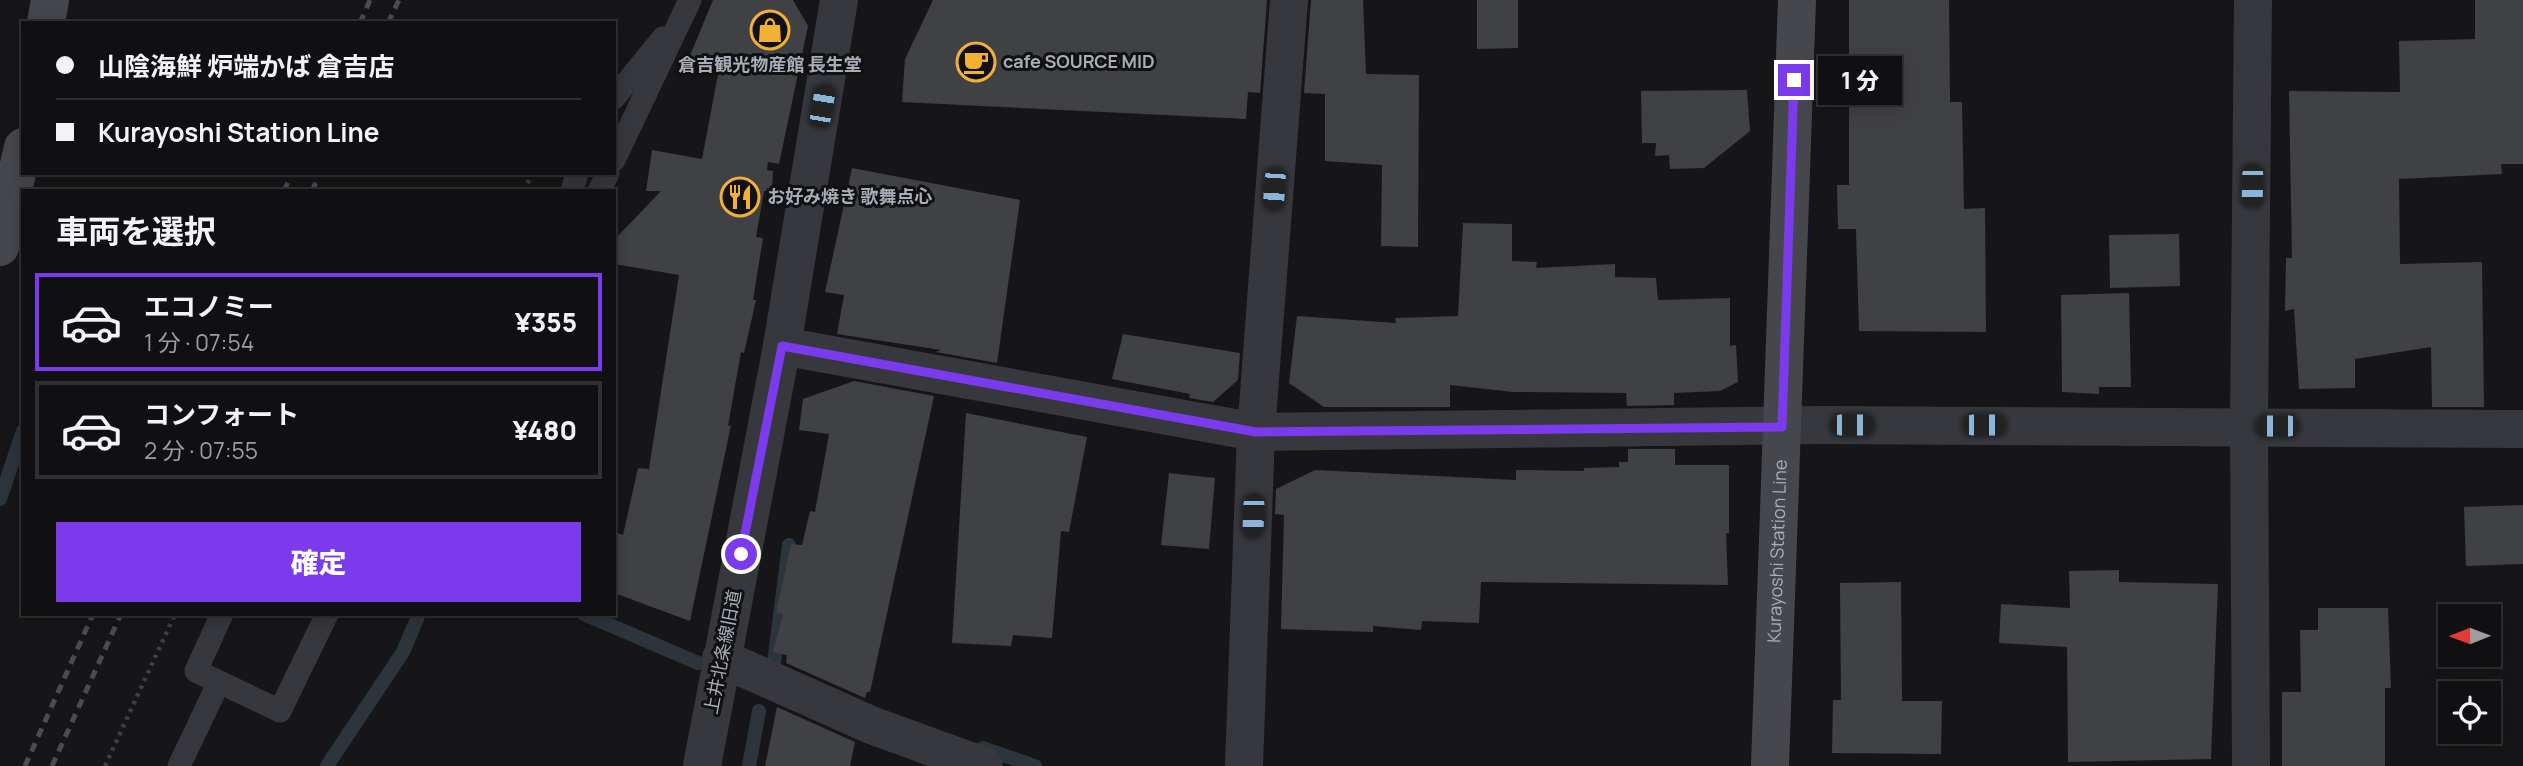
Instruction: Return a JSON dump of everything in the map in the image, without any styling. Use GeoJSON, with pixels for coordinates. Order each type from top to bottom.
{"type":"FeatureCollection","features":[{"type":"Feature","properties":{"kind":"main road"},"geometry":{"type":"LineString","coordinates":[[46,21],[50,0]]}},
{"type":"Feature","properties":{"kind":"main road","name":"Kurayoshi Station Line"},"geometry":{"type":"LineString","coordinates":[[1770,766],[1797,0]]}},
{"type":"Feature","properties":{"kind":"main road"},"geometry":{"type":"LineString","coordinates":[[0,247],[21,156]]}},
{"type":"Feature","properties":{"kind":"street","name":"上井北条線旧道"},"geometry":{"type":"LineString","coordinates":[[702,766],[782,346],[839,0]]}},
{"type":"Feature","properties":{"kind":"street"},"geometry":{"type":"LineString","coordinates":[[1244,766],[1256,432],[1289,0]]}},
{"type":"Feature","properties":{"kind":"street"},"geometry":{"type":"LineString","coordinates":[[2251,766],[2249,425],[2253,0]]}},
{"type":"Feature","properties":{"kind":"street"},"geometry":{"type":"LineString","coordinates":[[782,346],[1256,432],[2249,425],[2523,429]]}},
{"type":"Feature","properties":{"kind":"street"},"geometry":{"type":"LineString","coordinates":[[721,658],[871,725],[984,766]]}},
{"type":"Feature","properties":{"kind":"lane"},"geometry":{"type":"LineString","coordinates":[[616,95],[688,4]]}},
{"type":"Feature","properties":{"kind":"lane"},"geometry":{"type":"LineString","coordinates":[[616,156],[688,4]]}},
{"type":"Feature","properties":{"kind":"lane"},"geometry":{"type":"LineString","coordinates":[[221,616],[196,671],[280,711],[326,616]]}},
{"type":"Feature","properties":{"kind":"lane"},"geometry":{"type":"LineString","coordinates":[[179,766],[219,682]]}},
{"type":"Feature","properties":{"kind":"path"},"geometry":{"type":"LineString","coordinates":[[105,766],[174,616]]}},
{"type":"Feature","properties":{"kind":"building"},"geometry":{"type":"Polygon","coordinates":[[[713,0],[793,0],[808,26],[779,164],[768,162],[767,170],[773,171],[772,191],[764,191],[756,237],[763,238],[753,300],[756,300],[744,353],[741,352],[728,426],[731,425],[690,621],[616,594],[616,533],[623,535],[638,468],[649,469],[679,275],[616,264],[616,238],[661,191],[646,191],[652,150],[702,159],[720,64],[689,58],[713,0]]]}},
{"type":"Feature","properties":{"kind":"building"},"geometry":{"type":"Polygon","coordinates":[[[933,0],[1267,0],[1260,93],[1248,92],[1246,119],[902,102],[905,59],[933,0]]]}},
{"type":"Feature","properties":{"kind":"building"},"geometry":{"type":"Polygon","coordinates":[[[1311,0],[1363,0],[1366,74],[1419,75],[1418,247],[1381,246],[1382,165],[1325,161],[1325,94],[1304,93],[1311,0]]]}},
{"type":"Feature","properties":{"kind":"building"},"geometry":{"type":"Polygon","coordinates":[[[1477,0],[1518,0],[1518,48],[1477,49],[1477,0]]]}},
{"type":"Feature","properties":{"kind":"building"},"geometry":{"type":"Polygon","coordinates":[[[1849,0],[1949,0],[1950,102],[1962,102],[1964,209],[1985,208],[1986,332],[1859,331],[1856,229],[1838,229],[1837,185],[1849,185],[1849,0]]]}},
{"type":"Feature","properties":{"kind":"building"},"geometry":{"type":"Polygon","coordinates":[[[2475,0],[2523,0],[2523,164],[2501,164],[2502,174],[2399,179],[2400,264],[2482,262],[2484,407],[2432,407],[2431,347],[2355,359],[2355,388],[2299,389],[2294,309],[2285,311],[2286,258],[2292,258],[2289,91],[2400,92],[2399,41],[2475,39],[2475,0]]]}},
{"type":"Feature","properties":{"kind":"building"},"geometry":{"type":"Polygon","coordinates":[[[1747,90],[1750,131],[1704,168],[1670,169],[1669,155],[1655,156],[1656,143],[1642,143],[1641,91],[1747,90]]]}},
{"type":"Feature","properties":{"kind":"building"},"geometry":{"type":"Polygon","coordinates":[[[852,168],[1020,200],[997,363],[936,352],[941,350],[837,334],[844,295],[825,292],[852,168]]]}},
{"type":"Feature","properties":{"kind":"building"},"geometry":{"type":"Polygon","coordinates":[[[1463,223],[1512,224],[1512,261],[1537,262],[1536,268],[1615,264],[1615,277],[1656,278],[1658,300],[1730,298],[1730,346],[1736,345],[1738,382],[1720,391],[1674,393],[1674,405],[1627,406],[1626,393],[1513,392],[1450,385],[1450,407],[1324,407],[1289,383],[1297,316],[1396,323],[1395,318],[1458,316],[1463,223]]]}},
{"type":"Feature","properties":{"kind":"building"},"geometry":{"type":"Polygon","coordinates":[[[2179,234],[2180,286],[2110,288],[2109,235],[2179,234]]]}},
{"type":"Feature","properties":{"kind":"building"},"geometry":{"type":"Polygon","coordinates":[[[2129,293],[2131,387],[2099,387],[2099,394],[2062,392],[2061,295],[2129,293]]]}},
{"type":"Feature","properties":{"kind":"building"},"geometry":{"type":"Polygon","coordinates":[[[1123,334],[1240,353],[1238,380],[1213,402],[1189,398],[1190,394],[1112,379],[1123,334]]]}},
{"type":"Feature","properties":{"kind":"building"},"geometry":{"type":"Polygon","coordinates":[[[854,381],[934,396],[870,692],[867,692],[865,698],[786,663],[787,655],[773,652],[783,614],[776,613],[791,544],[802,545],[810,511],[815,512],[829,434],[799,430],[803,399],[854,381]]]}},
{"type":"Feature","properties":{"kind":"building"},"geometry":{"type":"Polygon","coordinates":[[[966,413],[1087,437],[1069,532],[1061,531],[1052,638],[1013,635],[1011,646],[952,643],[966,413]]]}},
{"type":"Feature","properties":{"kind":"building"},"geometry":{"type":"Polygon","coordinates":[[[1628,449],[1675,449],[1675,465],[1729,465],[1729,533],[1726,533],[1728,585],[1481,582],[1479,623],[1422,621],[1421,630],[1373,626],[1373,632],[1281,629],[1284,515],[1275,514],[1276,489],[1315,470],[1516,480],[1516,470],[1584,471],[1584,468],[1619,467],[1619,462],[1628,462],[1628,449]]]}},
{"type":"Feature","properties":{"kind":"building"},"geometry":{"type":"Polygon","coordinates":[[[1169,473],[1215,478],[1209,549],[1161,545],[1169,473]]]}},
{"type":"Feature","properties":{"kind":"building"},"geometry":{"type":"Polygon","coordinates":[[[2523,505],[2523,564],[2466,566],[2464,507],[2523,505]]]}},
{"type":"Feature","properties":{"kind":"building"},"geometry":{"type":"Polygon","coordinates":[[[2119,570],[2119,582],[2218,584],[2211,759],[2068,762],[2067,647],[1999,643],[2001,604],[2070,608],[2069,571],[2119,570]]]}},
{"type":"Feature","properties":{"kind":"building"},"geometry":{"type":"Polygon","coordinates":[[[1901,582],[1902,701],[1942,701],[1941,754],[1832,753],[1833,700],[1841,700],[1840,583],[1901,582]]]}},
{"type":"Feature","properties":{"kind":"building"},"geometry":{"type":"Polygon","coordinates":[[[2318,608],[2388,608],[2391,688],[2385,688],[2385,766],[2282,766],[2282,692],[2301,692],[2300,630],[2318,630],[2318,608]]]}},
{"type":"Feature","properties":{"kind":"building"},"geometry":{"type":"Polygon","coordinates":[[[777,707],[855,742],[850,766],[765,766],[777,707]]]}},
{"type":"Feature","properties":{"kind":"waterway"},"geometry":{"type":"LineString","coordinates":[[0,499],[21,437]]}},
{"type":"Feature","properties":{"kind":"waterway"},"geometry":{"type":"LineString","coordinates":[[772,679],[789,545]]}},
{"type":"Feature","properties":{"kind":"waterway"},"geometry":{"type":"LineString","coordinates":[[327,766],[403,652],[418,616]]}},
{"type":"Feature","properties":{"kind":"waterway"},"geometry":{"type":"LineString","coordinates":[[589,616],[698,663]]}},
{"type":"Feature","properties":{"kind":"waterway"},"geometry":{"type":"LineString","coordinates":[[749,766],[759,711]]}},
{"type":"Feature","properties":{"kind":"waterway"},"geometry":{"type":"LineString","coordinates":[[983,748],[1035,766]]}},
{"type":"Feature","properties":{"kind":"railway"},"geometry":{"type":"LineString","coordinates":[[361,21],[370,0]]}},
{"type":"Feature","properties":{"kind":"railway"},"geometry":{"type":"LineString","coordinates":[[389,21],[399,0]]}},
{"type":"Feature","properties":{"kind":"railway"},"geometry":{"type":"LineString","coordinates":[[285,189],[291,175]]}},
{"type":"Feature","properties":{"kind":"railway"},"geometry":{"type":"LineString","coordinates":[[313,189],[319,175]]}},
{"type":"Feature","properties":{"kind":"railway"},"geometry":{"type":"LineString","coordinates":[[25,766],[92,616]]}},
{"type":"Feature","properties":{"kind":"railway"},"geometry":{"type":"LineString","coordinates":[[52,766],[120,616]]}},
{"type":"Feature","properties":{"kind":"place","name":"倉吉観光物産館 長生堂"},"geometry":{"type":"Point","coordinates":[770,30]}},
{"type":"Feature","properties":{"kind":"place","name":"cafe SOURCE MID"},"geometry":{"type":"Point","coordinates":[976,62]}},
{"type":"Feature","properties":{"kind":"place","name":"お好み焼き 歌舞点心"},"geometry":{"type":"Point","coordinates":[740,197]}},
{"type":"Feature","properties":{"kind":"route"},"geometry":{"type":"LineString","coordinates":[[741,554],[782,346],[1256,432],[1782,427],[1794,80]]}}]}
